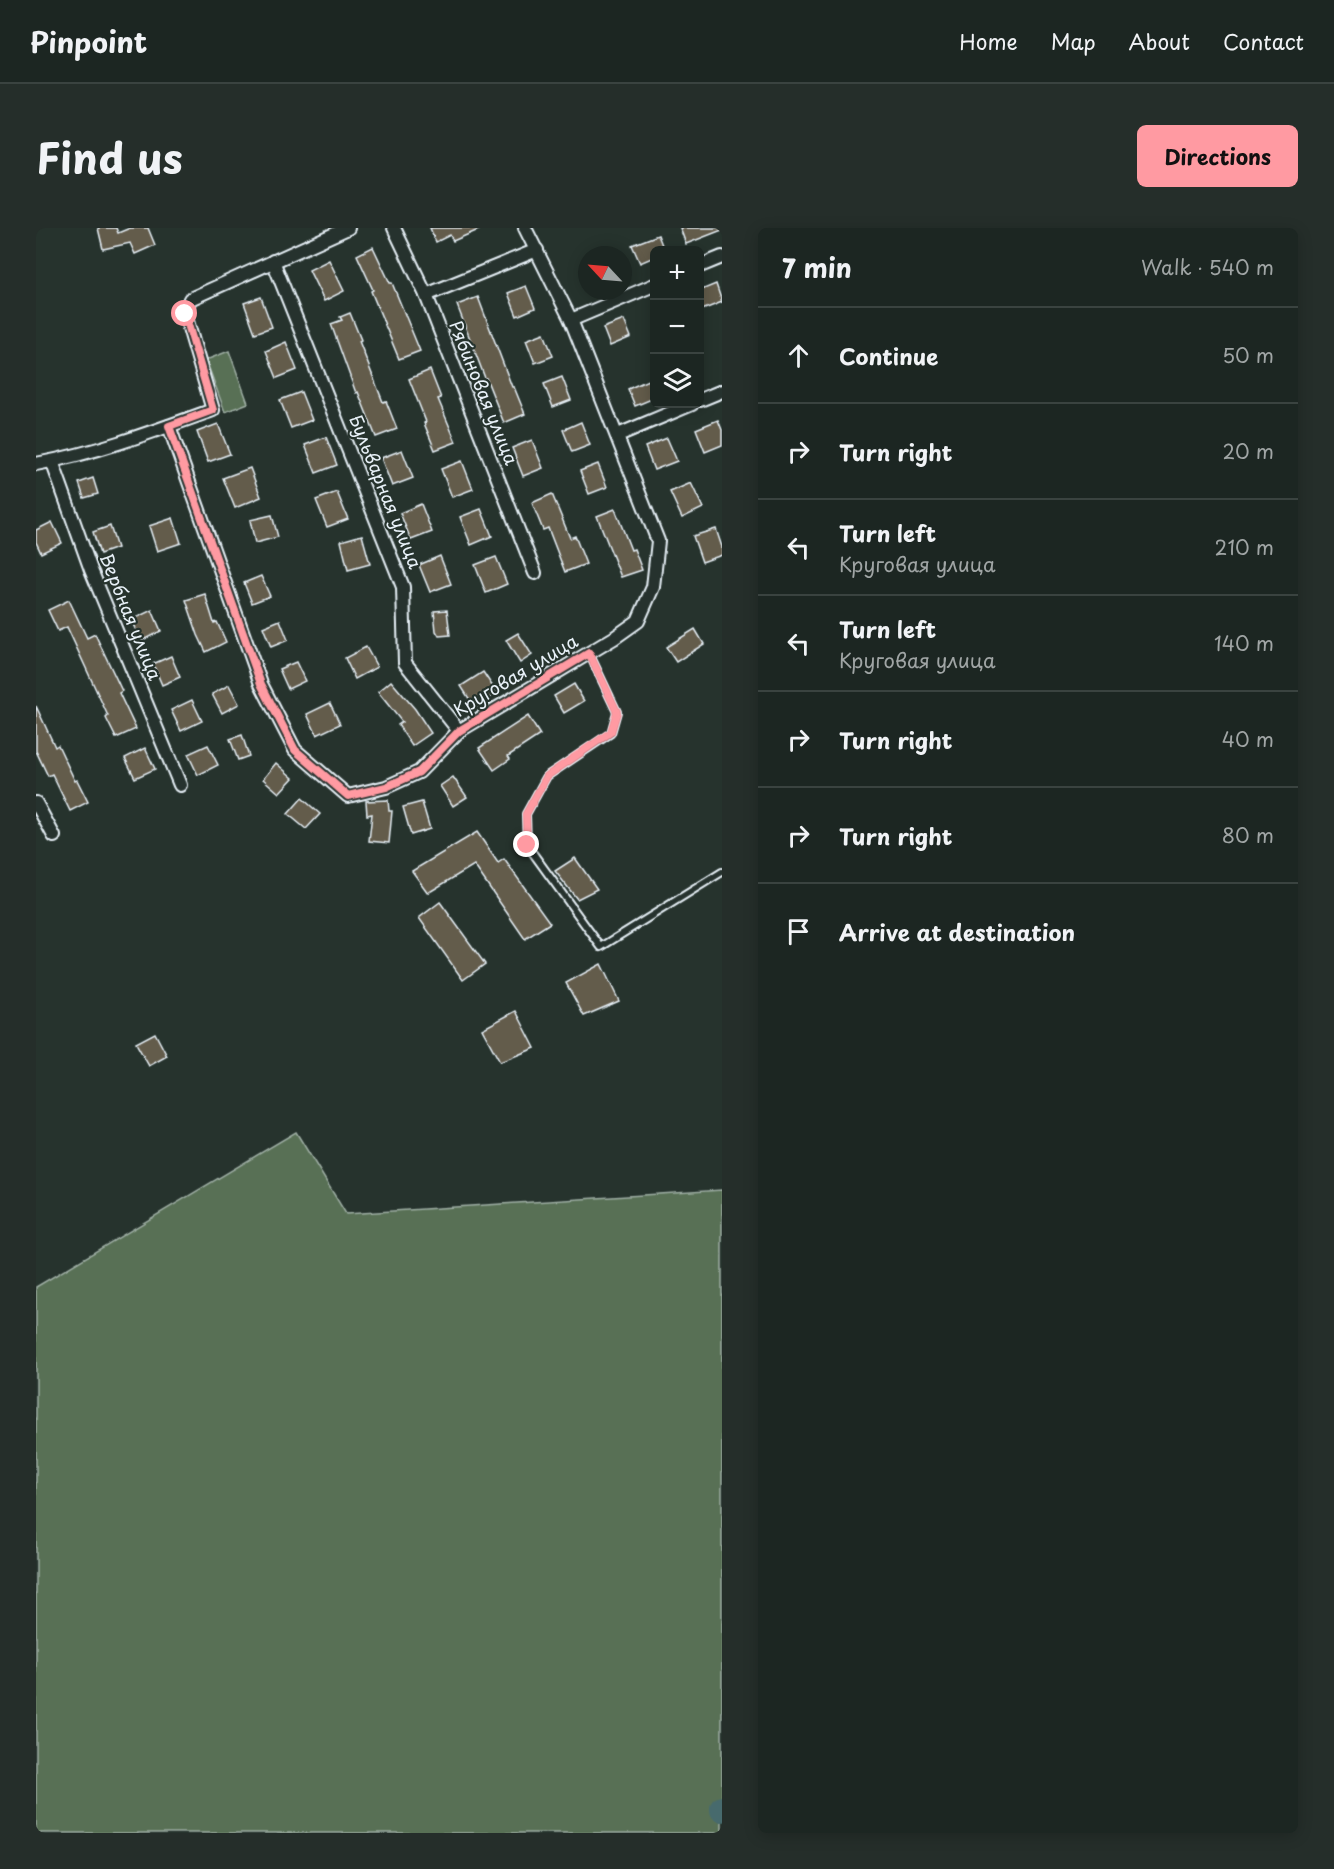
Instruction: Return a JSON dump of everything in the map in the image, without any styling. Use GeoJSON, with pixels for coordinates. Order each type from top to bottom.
{"type":"FeatureCollection","features":[{"type":"Feature","properties":{"kind":"street"},"geometry":{"type":"LineString","coordinates":[[36,464],[64,459],[213,410],[185,314],[190,299],[348,228]]}},
{"type":"Feature","properties":{"kind":"street","name":"Рябиновая улица"},"geometry":{"type":"LineString","coordinates":[[394,228],[426,296],[535,573]]}},
{"type":"Feature","properties":{"kind":"street","name":"Круговая улица"},"geometry":{"type":"LineString","coordinates":[[169,426],[261,684],[295,750],[348,796],[386,787],[419,772],[459,731],[638,621],[653,587],[658,541],[571,320],[525,228]]}},
{"type":"Feature","properties":{"kind":"street"},"geometry":{"type":"LineString","coordinates":[[426,296],[537,250]]}},
{"type":"Feature","properties":{"kind":"street"},"geometry":{"type":"LineString","coordinates":[[704,264],[722,257]]}},
{"type":"Feature","properties":{"kind":"street","name":"Бульварная улица"},"geometry":{"type":"LineString","coordinates":[[273,261],[403,587],[405,663],[459,731]]}},
{"type":"Feature","properties":{"kind":"street"},"geometry":{"type":"LineString","coordinates":[[571,320],[650,287]]}},
{"type":"Feature","properties":{"kind":"street"},"geometry":{"type":"LineString","coordinates":[[704,398],[722,391]]}},
{"type":"Feature","properties":{"kind":"street"},"geometry":{"type":"LineString","coordinates":[[618,435],[682,408]]}},
{"type":"Feature","properties":{"kind":"street","name":"Вербная улица"},"geometry":{"type":"LineString","coordinates":[[52,462],[91,570],[180,785]]}},
{"type":"Feature","properties":{"kind":"street"},"geometry":{"type":"LineString","coordinates":[[36,803],[54,837]]}},
{"type":"Feature","properties":{"kind":"lane"},"geometry":{"type":"LineString","coordinates":[[589,653],[617,712],[611,732],[547,776],[526,814],[527,845],[601,947],[722,872]]}},
{"type":"Feature","properties":{"kind":"green space"},"geometry":{"type":"Polygon","coordinates":[[[229,351],[248,403],[225,412],[206,360],[229,351]]]}},
{"type":"Feature","properties":{"kind":"green space"},"geometry":{"type":"Polygon","coordinates":[[[296,1132],[346,1214],[722,1190],[722,1833],[36,1833],[36,1287],[296,1132]]]}},
{"type":"Feature","properties":{"kind":"building"},"geometry":{"type":"Polygon","coordinates":[[[98,228],[116,228],[118,233],[130,228],[148,228],[155,245],[135,254],[130,243],[103,249],[98,228]]]}},
{"type":"Feature","properties":{"kind":"building"},"geometry":{"type":"Polygon","coordinates":[[[430,228],[483,228],[453,241],[450,235],[436,242],[430,228]]]}},
{"type":"Feature","properties":{"kind":"building"},"geometry":{"type":"Polygon","coordinates":[[[680,228],[722,228],[722,230],[686,244],[680,228]]]}},
{"type":"Feature","properties":{"kind":"building"},"geometry":{"type":"Polygon","coordinates":[[[658,235],[662,246],[650,246],[650,259],[640,263],[632,245],[658,235]]]}},
{"type":"Feature","properties":{"kind":"building"},"geometry":{"type":"Polygon","coordinates":[[[373,247],[392,283],[420,351],[399,359],[357,255],[373,247]]]}},
{"type":"Feature","properties":{"kind":"building"},"geometry":{"type":"Polygon","coordinates":[[[329,260],[344,291],[324,301],[309,270],[329,260]]]}},
{"type":"Feature","properties":{"kind":"building"},"geometry":{"type":"Polygon","coordinates":[[[716,284],[722,302],[704,309],[704,289],[716,284]]]}},
{"type":"Feature","properties":{"kind":"building"},"geometry":{"type":"Polygon","coordinates":[[[526,286],[535,308],[517,316],[508,293],[526,286]]]}},
{"type":"Feature","properties":{"kind":"building"},"geometry":{"type":"Polygon","coordinates":[[[261,297],[272,327],[255,333],[244,303],[261,297]]]}},
{"type":"Feature","properties":{"kind":"building"},"geometry":{"type":"Polygon","coordinates":[[[478,297],[512,387],[514,387],[525,414],[504,423],[457,305],[478,297]]]}},
{"type":"Feature","properties":{"kind":"building"},"geometry":{"type":"Polygon","coordinates":[[[350,313],[383,402],[386,401],[397,429],[376,437],[358,392],[356,393],[331,324],[342,320],[340,317],[350,313]]]}},
{"type":"Feature","properties":{"kind":"building"},"geometry":{"type":"Polygon","coordinates":[[[624,320],[631,337],[610,346],[603,328],[624,320]]]}},
{"type":"Feature","properties":{"kind":"building"},"geometry":{"type":"Polygon","coordinates":[[[544,333],[553,356],[535,363],[526,340],[544,333]]]}},
{"type":"Feature","properties":{"kind":"building"},"geometry":{"type":"Polygon","coordinates":[[[286,342],[297,370],[277,378],[266,351],[286,342]]]}},
{"type":"Feature","properties":{"kind":"building"},"geometry":{"type":"Polygon","coordinates":[[[430,370],[441,398],[438,399],[456,442],[435,450],[409,379],[430,370]]]}},
{"type":"Feature","properties":{"kind":"building"},"geometry":{"type":"Polygon","coordinates":[[[562,377],[571,400],[553,407],[544,384],[562,377]]]}},
{"type":"Feature","properties":{"kind":"building"},"geometry":{"type":"Polygon","coordinates":[[[648,380],[650,400],[635,406],[628,389],[648,380]]]}},
{"type":"Feature","properties":{"kind":"building"},"geometry":{"type":"Polygon","coordinates":[[[301,392],[312,420],[291,428],[280,400],[301,392]]]}},
{"type":"Feature","properties":{"kind":"building"},"geometry":{"type":"Polygon","coordinates":[[[718,420],[722,430],[722,445],[705,452],[696,429],[718,420]]]}},
{"type":"Feature","properties":{"kind":"building"},"geometry":{"type":"Polygon","coordinates":[[[581,422],[590,445],[572,452],[563,430],[581,422]]]}},
{"type":"Feature","properties":{"kind":"building"},"geometry":{"type":"Polygon","coordinates":[[[218,424],[230,454],[208,462],[197,432],[218,424]]]}},
{"type":"Feature","properties":{"kind":"building"},"geometry":{"type":"Polygon","coordinates":[[[326,437],[337,465],[316,473],[305,445],[326,437]]]}},
{"type":"Feature","properties":{"kind":"building"},"geometry":{"type":"Polygon","coordinates":[[[667,438],[677,461],[654,470],[645,447],[667,438]]]}},
{"type":"Feature","properties":{"kind":"building"},"geometry":{"type":"Polygon","coordinates":[[[532,440],[543,468],[523,476],[512,448],[532,440]]]}},
{"type":"Feature","properties":{"kind":"building"},"geometry":{"type":"Polygon","coordinates":[[[402,450],[413,478],[392,486],[381,458],[402,450]]]}},
{"type":"Feature","properties":{"kind":"building"},"geometry":{"type":"Polygon","coordinates":[[[462,461],[473,489],[452,497],[441,469],[462,461]]]}},
{"type":"Feature","properties":{"kind":"building"},"geometry":{"type":"Polygon","coordinates":[[[598,464],[607,487],[589,494],[580,471],[598,464]]]}},
{"type":"Feature","properties":{"kind":"building"},"geometry":{"type":"Polygon","coordinates":[[[250,468],[261,497],[235,508],[223,478],[250,468]]]}},
{"type":"Feature","properties":{"kind":"building"},"geometry":{"type":"Polygon","coordinates":[[[93,478],[98,494],[84,498],[79,483],[93,478]]]}},
{"type":"Feature","properties":{"kind":"building"},"geometry":{"type":"Polygon","coordinates":[[[691,483],[703,508],[682,518],[670,492],[691,483]]]}},
{"type":"Feature","properties":{"kind":"building"},"geometry":{"type":"Polygon","coordinates":[[[337,492],[348,519],[327,527],[316,500],[337,492]]]}},
{"type":"Feature","properties":{"kind":"building"},"geometry":{"type":"Polygon","coordinates":[[[552,494],[570,538],[575,536],[586,564],[565,572],[548,528],[543,530],[532,503],[552,494]]]}},
{"type":"Feature","properties":{"kind":"building"},"geometry":{"type":"Polygon","coordinates":[[[421,504],[432,532],[411,540],[400,513],[421,504]]]}},
{"type":"Feature","properties":{"kind":"building"},"geometry":{"type":"Polygon","coordinates":[[[481,509],[492,536],[471,545],[460,517],[481,509]]]}},
{"type":"Feature","properties":{"kind":"building"},"geometry":{"type":"Polygon","coordinates":[[[615,509],[631,550],[634,549],[642,570],[621,577],[597,516],[615,509]]]}},
{"type":"Feature","properties":{"kind":"building"},"geometry":{"type":"Polygon","coordinates":[[[272,515],[278,537],[255,543],[250,520],[272,515]]]}},
{"type":"Feature","properties":{"kind":"building"},"geometry":{"type":"Polygon","coordinates":[[[173,518],[181,543],[157,551],[149,526],[173,518]]]}},
{"type":"Feature","properties":{"kind":"building"},"geometry":{"type":"Polygon","coordinates":[[[52,522],[62,543],[41,553],[36,542],[36,530],[52,522]]]}},
{"type":"Feature","properties":{"kind":"building"},"geometry":{"type":"Polygon","coordinates":[[[110,526],[117,548],[100,554],[93,532],[110,526]]]}},
{"type":"Feature","properties":{"kind":"building"},"geometry":{"type":"Polygon","coordinates":[[[716,529],[722,555],[702,562],[693,536],[716,529]]]}},
{"type":"Feature","properties":{"kind":"building"},"geometry":{"type":"Polygon","coordinates":[[[362,535],[370,564],[348,570],[341,541],[362,535]]]}},
{"type":"Feature","properties":{"kind":"building"},"geometry":{"type":"Polygon","coordinates":[[[440,556],[451,584],[430,592],[419,565],[440,556]]]}},
{"type":"Feature","properties":{"kind":"building"},"geometry":{"type":"Polygon","coordinates":[[[496,557],[507,584],[486,593],[475,565],[496,557]]]}},
{"type":"Feature","properties":{"kind":"building"},"geometry":{"type":"Polygon","coordinates":[[[261,576],[270,596],[252,603],[244,583],[261,576]]]}},
{"type":"Feature","properties":{"kind":"building"},"geometry":{"type":"Polygon","coordinates":[[[205,594],[214,623],[217,622],[226,642],[206,652],[186,600],[205,594]]]}},
{"type":"Feature","properties":{"kind":"building"},"geometry":{"type":"Polygon","coordinates":[[[69,600],[87,638],[95,634],[122,691],[119,693],[136,729],[116,738],[67,627],[58,631],[48,610],[69,600]]]}},
{"type":"Feature","properties":{"kind":"building"},"geometry":{"type":"Polygon","coordinates":[[[152,610],[161,631],[141,641],[131,620],[152,610]]]}},
{"type":"Feature","properties":{"kind":"building"},"geometry":{"type":"Polygon","coordinates":[[[447,610],[450,635],[439,636],[436,631],[434,611],[447,610]]]}},
{"type":"Feature","properties":{"kind":"building"},"geometry":{"type":"Polygon","coordinates":[[[280,620],[288,640],[271,647],[263,627],[280,620]]]}},
{"type":"Feature","properties":{"kind":"building"},"geometry":{"type":"Polygon","coordinates":[[[695,629],[704,644],[676,662],[666,647],[695,629]]]}},
{"type":"Feature","properties":{"kind":"building"},"geometry":{"type":"Polygon","coordinates":[[[518,633],[532,655],[520,663],[506,640],[518,633]]]}},
{"type":"Feature","properties":{"kind":"building"},"geometry":{"type":"Polygon","coordinates":[[[366,647],[377,667],[355,679],[345,658],[366,647]]]}},
{"type":"Feature","properties":{"kind":"building"},"geometry":{"type":"Polygon","coordinates":[[[171,656],[180,677],[162,685],[153,664],[171,656]]]}},
{"type":"Feature","properties":{"kind":"building"},"geometry":{"type":"Polygon","coordinates":[[[296,662],[305,681],[288,689],[279,669],[296,662]]]}},
{"type":"Feature","properties":{"kind":"building"},"geometry":{"type":"Polygon","coordinates":[[[483,672],[497,693],[475,708],[461,686],[483,672]]]}},
{"type":"Feature","properties":{"kind":"building"},"geometry":{"type":"Polygon","coordinates":[[[391,681],[415,709],[431,733],[412,746],[398,725],[402,722],[378,692],[391,681]]]}},
{"type":"Feature","properties":{"kind":"building"},"geometry":{"type":"Polygon","coordinates":[[[574,684],[584,701],[564,713],[554,696],[574,684]]]}},
{"type":"Feature","properties":{"kind":"building"},"geometry":{"type":"Polygon","coordinates":[[[229,685],[239,704],[222,713],[212,694],[229,685]]]}},
{"type":"Feature","properties":{"kind":"building"},"geometry":{"type":"Polygon","coordinates":[[[192,700],[202,721],[181,731],[171,710],[192,700]]]}},
{"type":"Feature","properties":{"kind":"building"},"geometry":{"type":"Polygon","coordinates":[[[330,703],[340,724],[317,735],[307,714],[330,703]]]}},
{"type":"Feature","properties":{"kind":"building"},"geometry":{"type":"Polygon","coordinates":[[[36,706],[55,747],[58,745],[88,802],[70,811],[52,774],[48,776],[36,751],[36,706]]]}},
{"type":"Feature","properties":{"kind":"building"},"geometry":{"type":"Polygon","coordinates":[[[528,716],[540,735],[508,756],[510,759],[494,770],[479,748],[528,716]]]}},
{"type":"Feature","properties":{"kind":"building"},"geometry":{"type":"Polygon","coordinates":[[[242,735],[249,756],[238,760],[230,739],[242,735]]]}},
{"type":"Feature","properties":{"kind":"building"},"geometry":{"type":"Polygon","coordinates":[[[208,745],[218,765],[198,775],[188,754],[208,745]]]}},
{"type":"Feature","properties":{"kind":"building"},"geometry":{"type":"Polygon","coordinates":[[[145,748],[155,769],[135,778],[125,758],[145,748]]]}},
{"type":"Feature","properties":{"kind":"building"},"geometry":{"type":"Polygon","coordinates":[[[276,763],[293,778],[279,793],[263,779],[276,763]]]}},
{"type":"Feature","properties":{"kind":"building"},"geometry":{"type":"Polygon","coordinates":[[[453,777],[467,797],[453,806],[440,786],[453,777]]]}},
{"type":"Feature","properties":{"kind":"building"},"geometry":{"type":"Polygon","coordinates":[[[302,798],[320,814],[306,829],[288,814],[302,798]]]}},
{"type":"Feature","properties":{"kind":"building"},"geometry":{"type":"Polygon","coordinates":[[[388,800],[389,811],[392,811],[389,843],[369,841],[372,814],[367,815],[366,801],[388,800]]]}},
{"type":"Feature","properties":{"kind":"building"},"geometry":{"type":"Polygon","coordinates":[[[422,802],[430,829],[411,835],[403,807],[422,802]]]}},
{"type":"Feature","properties":{"kind":"building"},"geometry":{"type":"Polygon","coordinates":[[[477,832],[498,863],[504,859],[550,923],[525,939],[474,865],[428,893],[412,871],[477,832]]]}},
{"type":"Feature","properties":{"kind":"building"},"geometry":{"type":"Polygon","coordinates":[[[575,858],[597,889],[577,899],[555,871],[575,858]]]}},
{"type":"Feature","properties":{"kind":"building"},"geometry":{"type":"Polygon","coordinates":[[[440,902],[485,964],[463,980],[419,918],[440,902]]]}},
{"type":"Feature","properties":{"kind":"building"},"geometry":{"type":"Polygon","coordinates":[[[601,964],[619,1001],[584,1016],[566,983],[601,964]]]}},
{"type":"Feature","properties":{"kind":"building"},"geometry":{"type":"Polygon","coordinates":[[[516,1011],[535,1048],[500,1062],[482,1029],[516,1011]]]}},
{"type":"Feature","properties":{"kind":"building"},"geometry":{"type":"Polygon","coordinates":[[[155,1033],[167,1056],[149,1066],[136,1043],[155,1033]]]}},
{"type":"Feature","properties":{"kind":"route"},"geometry":{"type":"LineString","coordinates":[[185,314],[213,410],[169,426],[261,684],[295,750],[348,796],[386,787],[419,772],[459,731],[589,653],[617,712],[611,732],[547,776],[526,814],[527,845]]}}]}
